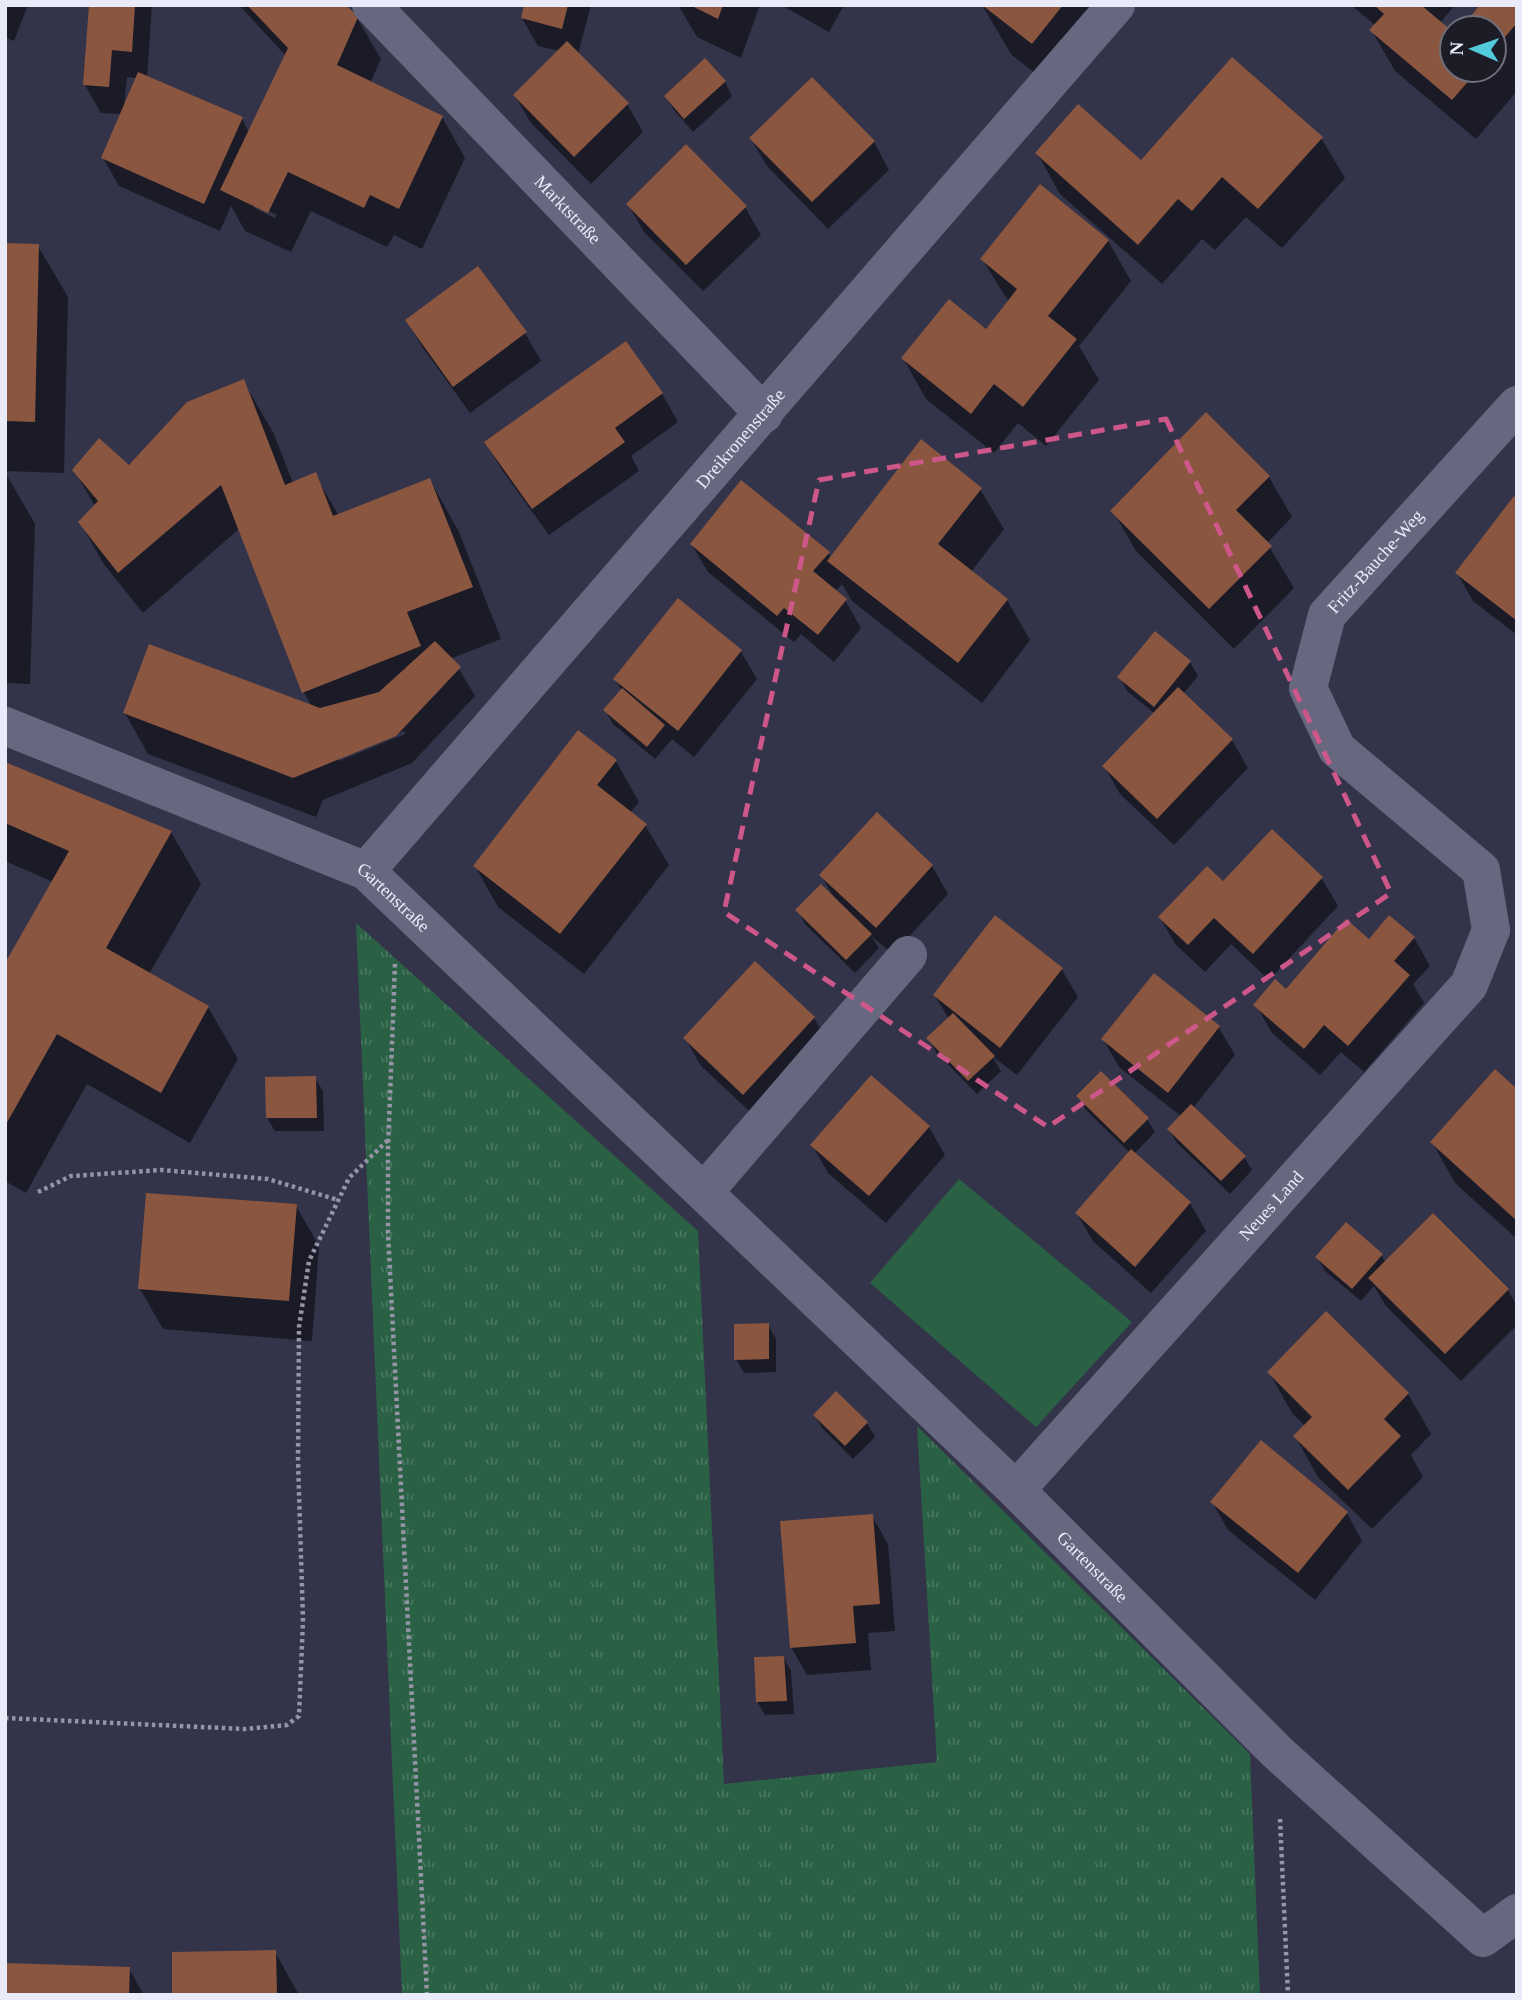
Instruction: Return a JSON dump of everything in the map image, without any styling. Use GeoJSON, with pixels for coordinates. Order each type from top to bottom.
{"type":"FeatureCollection","features":[{"type":"Feature","properties":{"kind":"street","name":"Marktstraße"},"geometry":{"type":"LineString","coordinates":[[371,5],[764,414]]}},
{"type":"Feature","properties":{"kind":"street","name":"Dreikronenstraße"},"geometry":{"type":"LineString","coordinates":[[366,871],[1116,5]]}},
{"type":"Feature","properties":{"kind":"street","name":"Fritz-Bauche-Weg"},"geometry":{"type":"LineString","coordinates":[[1504,927],[1482,870],[1337,748],[1308,688],[1327,615],[1517,405]]}},
{"type":"Feature","properties":{"kind":"street","name":"Gartenstraße"},"geometry":{"type":"LineString","coordinates":[[5,726],[366,871],[1016,1490],[1277,1752],[1483,1938],[1517,1913]]}},
{"type":"Feature","properties":{"kind":"street","name":"Neues Land"},"geometry":{"type":"LineString","coordinates":[[1016,1490],[1469,985],[1504,927]]}},
{"type":"Feature","properties":{"kind":"street"},"geometry":{"type":"LineString","coordinates":[[704,1192],[908,954]]}},
{"type":"Feature","properties":{"kind":"path"},"geometry":{"type":"LineString","coordinates":[[396,953],[388,1139],[388,1233],[428,1995]]}},
{"type":"Feature","properties":{"kind":"path"},"geometry":{"type":"LineString","coordinates":[[5,1718],[245,1729],[287,1725],[299,1716],[303,1620],[298,1461],[299,1327],[309,1261],[349,1178],[388,1139]]}},
{"type":"Feature","properties":{"kind":"path"},"geometry":{"type":"LineString","coordinates":[[38,1192],[71,1176],[161,1170],[268,1179],[338,1200]]}},
{"type":"Feature","properties":{"kind":"path"},"geometry":{"type":"LineString","coordinates":[[1277,1752],[1288,1995]]}},
{"type":"Feature","properties":{"kind":"highlighted area"},"geometry":{"type":"Polygon","coordinates":[[[1166,419],[1391,893],[1048,1127],[724,912],[819,480],[1166,419]]]}},
{"type":"Feature","properties":{"kind":"green space"},"geometry":{"type":"Polygon","coordinates":[[[356,923],[698,1231],[724,1784],[937,1762],[917,1426],[1250,1754],[1260,1995],[402,1995],[356,923]]]}},
{"type":"Feature","properties":{"kind":"green space"},"geometry":{"type":"Polygon","coordinates":[[[959,1179],[1132,1322],[1036,1427],[870,1283],[959,1179]]]}},
{"type":"Feature","properties":{"kind":"building"},"geometry":{"type":"Polygon","coordinates":[[[89,5],[135,5],[132,52],[112,50],[109,87],[83,85],[89,5]]]}},
{"type":"Feature","properties":{"kind":"building"},"geometry":{"type":"Polygon","coordinates":[[[247,5],[346,5],[358,17],[337,65],[443,116],[399,209],[370,195],[364,208],[288,172],[268,213],[220,190],[288,48],[247,5]]]}},
{"type":"Feature","properties":{"kind":"building"},"geometry":{"type":"Polygon","coordinates":[[[524,5],[568,5],[562,29],[521,18],[524,5]]]}},
{"type":"Feature","properties":{"kind":"building"},"geometry":{"type":"Polygon","coordinates":[[[690,5],[723,5],[718,19],[690,5]]]}},
{"type":"Feature","properties":{"kind":"building"},"geometry":{"type":"Polygon","coordinates":[[[982,5],[1063,5],[1032,44],[982,5]]]}},
{"type":"Feature","properties":{"kind":"building"},"geometry":{"type":"Polygon","coordinates":[[[1374,5],[1421,5],[1438,19],[1438,84],[1466,84],[1452,100],[1369,30],[1384,14],[1374,5]]]}},
{"type":"Feature","properties":{"kind":"building"},"geometry":{"type":"Polygon","coordinates":[[[1480,5],[1517,5],[1517,23],[1508,34],[1508,14],[1473,14],[1480,5]]]}},
{"type":"Feature","properties":{"kind":"building"},"geometry":{"type":"Polygon","coordinates":[[[567,41],[629,103],[574,157],[513,95],[567,41]]]}},
{"type":"Feature","properties":{"kind":"building"},"geometry":{"type":"Polygon","coordinates":[[[1232,57],[1323,137],[1258,209],[1222,177],[1192,211],[1178,199],[1138,245],[1035,153],[1078,104],[1141,160],[1232,57]]]}},
{"type":"Feature","properties":{"kind":"building"},"geometry":{"type":"Polygon","coordinates":[[[705,58],[726,81],[684,119],[664,96],[705,58]]]}},
{"type":"Feature","properties":{"kind":"building"},"geometry":{"type":"Polygon","coordinates":[[[138,72],[243,117],[204,204],[101,158],[138,72]]]}},
{"type":"Feature","properties":{"kind":"building"},"geometry":{"type":"Polygon","coordinates":[[[812,77],[875,141],[812,202],[749,138],[812,77]]]}},
{"type":"Feature","properties":{"kind":"building"},"geometry":{"type":"Polygon","coordinates":[[[686,144],[747,206],[686,265],[626,204],[686,144]]]}},
{"type":"Feature","properties":{"kind":"building"},"geometry":{"type":"Polygon","coordinates":[[[1040,184],[1109,240],[1048,316],[1077,339],[1023,407],[994,384],[971,414],[901,358],[949,299],[986,329],[1017,289],[980,259],[1040,184]]]}},
{"type":"Feature","properties":{"kind":"building"},"geometry":{"type":"Polygon","coordinates":[[[5,243],[39,244],[35,422],[5,421],[5,243]]]}},
{"type":"Feature","properties":{"kind":"building"},"geometry":{"type":"Polygon","coordinates":[[[478,266],[527,332],[453,387],[405,320],[478,266]]]}},
{"type":"Feature","properties":{"kind":"building"},"geometry":{"type":"Polygon","coordinates":[[[626,341],[663,393],[615,428],[625,442],[532,509],[484,442],[626,341]]]}},
{"type":"Feature","properties":{"kind":"building"},"geometry":{"type":"Polygon","coordinates":[[[244,379],[285,485],[316,472],[333,516],[430,478],[473,587],[407,612],[421,646],[302,693],[221,485],[118,573],[78,522],[98,501],[72,470],[99,438],[129,465],[187,402],[244,379]]]}},
{"type":"Feature","properties":{"kind":"building"},"geometry":{"type":"Polygon","coordinates":[[[1206,412],[1270,476],[1236,510],[1272,546],[1209,609],[1110,511],[1206,412]]]}},
{"type":"Feature","properties":{"kind":"building"},"geometry":{"type":"Polygon","coordinates":[[[921,439],[982,488],[938,544],[1008,599],[958,663],[827,561],[921,439]]]}},
{"type":"Feature","properties":{"kind":"building"},"geometry":{"type":"Polygon","coordinates":[[[741,480],[830,552],[813,571],[847,599],[818,635],[784,608],[777,616],[690,544],[741,480]]]}},
{"type":"Feature","properties":{"kind":"building"},"geometry":{"type":"Polygon","coordinates":[[[1514,496],[1517,498],[1517,621],[1455,573],[1514,496]]]}},
{"type":"Feature","properties":{"kind":"building"},"geometry":{"type":"Polygon","coordinates":[[[678,598],[742,650],[678,731],[613,679],[678,598]]]}},
{"type":"Feature","properties":{"kind":"building"},"geometry":{"type":"Polygon","coordinates":[[[1155,631],[1191,661],[1154,707],[1117,677],[1155,631]]]}},
{"type":"Feature","properties":{"kind":"building"},"geometry":{"type":"Polygon","coordinates":[[[435,641],[461,667],[396,736],[293,778],[123,713],[149,644],[320,708],[379,692],[435,641]]]}},
{"type":"Feature","properties":{"kind":"building"},"geometry":{"type":"Polygon","coordinates":[[[1178,687],[1233,739],[1157,819],[1102,766],[1178,687]]]}},
{"type":"Feature","properties":{"kind":"building"},"geometry":{"type":"Polygon","coordinates":[[[622,688],[665,725],[647,747],[603,710],[622,688]]]}},
{"type":"Feature","properties":{"kind":"building"},"geometry":{"type":"Polygon","coordinates":[[[578,730],[617,760],[597,785],[647,824],[560,934],[473,866],[578,730]]]}},
{"type":"Feature","properties":{"kind":"building"},"geometry":{"type":"Polygon","coordinates":[[[5,762],[172,831],[106,948],[209,1006],[161,1093],[57,1034],[5,1126],[5,963],[69,851],[5,823],[5,762]]]}},
{"type":"Feature","properties":{"kind":"building"},"geometry":{"type":"Polygon","coordinates":[[[877,812],[933,865],[876,928],[819,875],[877,812]]]}},
{"type":"Feature","properties":{"kind":"building"},"geometry":{"type":"Polygon","coordinates":[[[1272,829],[1323,877],[1253,954],[1214,918],[1188,945],[1158,917],[1207,866],[1223,881],[1272,829]]]}},
{"type":"Feature","properties":{"kind":"building"},"geometry":{"type":"Polygon","coordinates":[[[821,884],[872,934],[846,960],[795,910],[821,884]]]}},
{"type":"Feature","properties":{"kind":"building"},"geometry":{"type":"Polygon","coordinates":[[[995,915],[1063,968],[1000,1048],[933,995],[995,915]]]}},
{"type":"Feature","properties":{"kind":"building"},"geometry":{"type":"Polygon","coordinates":[[[1389,915],[1415,937],[1394,961],[1410,975],[1348,1046],[1324,1025],[1304,1049],[1253,1005],[1275,979],[1286,989],[1346,919],[1369,939],[1389,915]]]}},
{"type":"Feature","properties":{"kind":"building"},"geometry":{"type":"Polygon","coordinates":[[[755,961],[815,1017],[743,1095],[683,1038],[755,961]]]}},
{"type":"Feature","properties":{"kind":"building"},"geometry":{"type":"Polygon","coordinates":[[[1154,973],[1220,1026],[1168,1093],[1101,1039],[1154,973]]]}},
{"type":"Feature","properties":{"kind":"building"},"geometry":{"type":"Polygon","coordinates":[[[953,1013],[995,1056],[968,1081],[926,1038],[953,1013]]]}},
{"type":"Feature","properties":{"kind":"building"},"geometry":{"type":"Polygon","coordinates":[[[1495,1069],[1517,1089],[1517,1221],[1430,1142],[1495,1069]]]}},
{"type":"Feature","properties":{"kind":"building"},"geometry":{"type":"Polygon","coordinates":[[[1101,1071],[1149,1118],[1124,1143],[1076,1096],[1101,1071]]]}},
{"type":"Feature","properties":{"kind":"building"},"geometry":{"type":"Polygon","coordinates":[[[871,1075],[930,1126],[869,1196],[810,1145],[871,1075]]]}},
{"type":"Feature","properties":{"kind":"building"},"geometry":{"type":"Polygon","coordinates":[[[316,1076],[317,1118],[266,1118],[265,1077],[316,1076]]]}},
{"type":"Feature","properties":{"kind":"building"},"geometry":{"type":"Polygon","coordinates":[[[1191,1104],[1246,1156],[1221,1181],[1167,1129],[1191,1104]]]}},
{"type":"Feature","properties":{"kind":"building"},"geometry":{"type":"Polygon","coordinates":[[[1131,1149],[1191,1202],[1135,1267],[1075,1213],[1131,1149]]]}},
{"type":"Feature","properties":{"kind":"building"},"geometry":{"type":"Polygon","coordinates":[[[146,1193],[297,1204],[289,1301],[138,1289],[146,1193]]]}},
{"type":"Feature","properties":{"kind":"building"},"geometry":{"type":"Polygon","coordinates":[[[1433,1213],[1509,1289],[1445,1354],[1368,1278],[1433,1213]]]}},
{"type":"Feature","properties":{"kind":"building"},"geometry":{"type":"Polygon","coordinates":[[[1346,1222],[1383,1254],[1352,1289],[1315,1257],[1346,1222]]]}},
{"type":"Feature","properties":{"kind":"building"},"geometry":{"type":"Polygon","coordinates":[[[1326,1311],[1409,1393],[1384,1419],[1401,1436],[1348,1490],[1293,1436],[1312,1417],[1267,1372],[1326,1311]]]}},
{"type":"Feature","properties":{"kind":"building"},"geometry":{"type":"Polygon","coordinates":[[[769,1323],[769,1359],[734,1360],[734,1324],[769,1323]]]}},
{"type":"Feature","properties":{"kind":"building"},"geometry":{"type":"Polygon","coordinates":[[[836,1391],[868,1422],[845,1446],[813,1415],[836,1391]]]}},
{"type":"Feature","properties":{"kind":"building"},"geometry":{"type":"Polygon","coordinates":[[[1261,1440],[1348,1512],[1298,1573],[1210,1502],[1261,1440]]]}},
{"type":"Feature","properties":{"kind":"building"},"geometry":{"type":"Polygon","coordinates":[[[873,1514],[880,1604],[853,1606],[856,1643],[790,1648],[780,1521],[873,1514]]]}},
{"type":"Feature","properties":{"kind":"building"},"geometry":{"type":"Polygon","coordinates":[[[784,1656],[787,1701],[756,1702],[754,1657],[784,1656]]]}},
{"type":"Feature","properties":{"kind":"building"},"geometry":{"type":"Polygon","coordinates":[[[276,1950],[277,1995],[172,1995],[172,1952],[276,1950]]]}},
{"type":"Feature","properties":{"kind":"building"},"geometry":{"type":"Polygon","coordinates":[[[5,1963],[130,1967],[129,1995],[5,1995],[5,1963]]]}}]}
